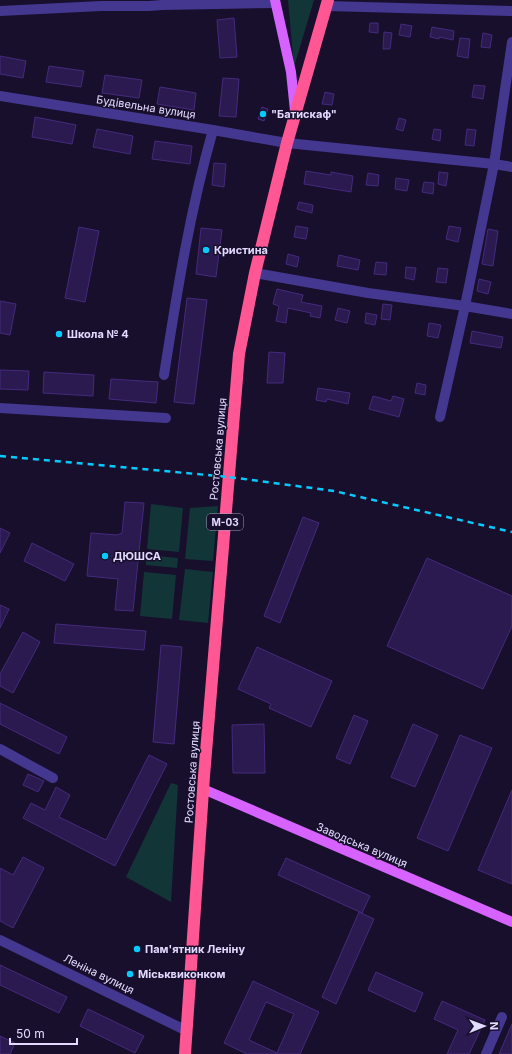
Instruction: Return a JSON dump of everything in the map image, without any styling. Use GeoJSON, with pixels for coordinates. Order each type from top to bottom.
{"type":"FeatureCollection","features":[{"type":"Feature","properties":{"kind":"highway","name":"Ростовська вулиця"},"geometry":{"type":"LineString","coordinates":[[184,1054],[187,1032],[203,789],[239,354],[255,273],[287,143],[328,3]]}},
{"type":"Feature","properties":{"kind":"main road"},"geometry":{"type":"LineString","coordinates":[[275,1],[291,72],[296,113]]}},
{"type":"Feature","properties":{"kind":"main road","name":"Заводська вулиця"},"geometry":{"type":"LineString","coordinates":[[203,789],[512,922]]}},
{"type":"Feature","properties":{"kind":"street"},"geometry":{"type":"LineString","coordinates":[[0,11],[101,6],[149,6],[161,2],[275,1]]}},
{"type":"Feature","properties":{"kind":"street"},"geometry":{"type":"LineString","coordinates":[[328,3],[512,11]]}},
{"type":"Feature","properties":{"kind":"street"},"geometry":{"type":"LineString","coordinates":[[440,417],[465,306],[494,164],[512,42]]}},
{"type":"Feature","properties":{"kind":"street","name":"Будівельна вулиця"},"geometry":{"type":"LineString","coordinates":[[0,96],[287,143],[512,167]]}},
{"type":"Feature","properties":{"kind":"street"},"geometry":{"type":"LineString","coordinates":[[164,375],[179,283],[200,175],[213,130]]}},
{"type":"Feature","properties":{"kind":"street"},"geometry":{"type":"LineString","coordinates":[[255,273],[368,293],[512,314]]}},
{"type":"Feature","properties":{"kind":"street"},"geometry":{"type":"LineString","coordinates":[[0,408],[166,418]]}},
{"type":"Feature","properties":{"kind":"street"},"geometry":{"type":"LineString","coordinates":[[0,749],[53,778]]}},
{"type":"Feature","properties":{"kind":"street","name":"Леніна вулиця"},"geometry":{"type":"LineString","coordinates":[[0,940],[187,1032]]}},
{"type":"Feature","properties":{"kind":"street"},"geometry":{"type":"LineString","coordinates":[[486,1054],[502,1017]]}},
{"type":"Feature","properties":{"kind":"green space"},"geometry":{"type":"Polygon","coordinates":[[[288,0],[314,0],[294,67],[288,0]]]}},
{"type":"Feature","properties":{"kind":"green space"},"geometry":{"type":"Polygon","coordinates":[[[151,504],[183,508],[179,552],[147,549],[151,504]]]}},
{"type":"Feature","properties":{"kind":"green space"},"geometry":{"type":"Polygon","coordinates":[[[218,506],[213,561],[185,559],[190,508],[218,506]]]}},
{"type":"Feature","properties":{"kind":"green space"},"geometry":{"type":"Polygon","coordinates":[[[146,555],[178,558],[177,568],[146,565],[146,555]]]}},
{"type":"Feature","properties":{"kind":"green space"},"geometry":{"type":"Polygon","coordinates":[[[185,569],[213,572],[208,623],[179,620],[185,569]]]}},
{"type":"Feature","properties":{"kind":"green space"},"geometry":{"type":"Polygon","coordinates":[[[144,572],[176,575],[172,619],[140,616],[144,572]]]}},
{"type":"Feature","properties":{"kind":"green space"},"geometry":{"type":"Polygon","coordinates":[[[171,783],[178,785],[171,902],[126,877],[171,783]]]}},
{"type":"Feature","properties":{"kind":"building"},"geometry":{"type":"Polygon","coordinates":[[[234,18],[237,57],[220,58],[217,20],[234,18]]]}},
{"type":"Feature","properties":{"kind":"building"},"geometry":{"type":"Polygon","coordinates":[[[370,23],[378,23],[378,33],[369,32],[370,23]]]}},
{"type":"Feature","properties":{"kind":"building"},"geometry":{"type":"Polygon","coordinates":[[[401,24],[412,26],[410,37],[399,35],[401,24]]]}},
{"type":"Feature","properties":{"kind":"building"},"geometry":{"type":"Polygon","coordinates":[[[432,27],[454,31],[453,40],[430,37],[432,27]]]}},
{"type":"Feature","properties":{"kind":"building"},"geometry":{"type":"Polygon","coordinates":[[[384,32],[392,33],[390,49],[383,49],[384,32]]]}},
{"type":"Feature","properties":{"kind":"building"},"geometry":{"type":"Polygon","coordinates":[[[483,33],[492,35],[490,48],[481,47],[483,33]]]}},
{"type":"Feature","properties":{"kind":"building"},"geometry":{"type":"Polygon","coordinates":[[[460,38],[470,39],[468,58],[457,56],[460,38]]]}},
{"type":"Feature","properties":{"kind":"building"},"geometry":{"type":"Polygon","coordinates":[[[0,56],[26,61],[23,78],[0,74],[0,56]]]}},
{"type":"Feature","properties":{"kind":"building"},"geometry":{"type":"Polygon","coordinates":[[[49,66],[84,71],[81,87],[46,82],[49,66]]]}},
{"type":"Feature","properties":{"kind":"building"},"geometry":{"type":"Polygon","coordinates":[[[105,75],[142,80],[139,98],[102,93],[105,75]]]}},
{"type":"Feature","properties":{"kind":"building"},"geometry":{"type":"Polygon","coordinates":[[[223,78],[239,79],[236,117],[219,116],[223,78]]]}},
{"type":"Feature","properties":{"kind":"building"},"geometry":{"type":"Polygon","coordinates":[[[474,85],[485,86],[483,99],[472,97],[474,85]]]}},
{"type":"Feature","properties":{"kind":"building"},"geometry":{"type":"Polygon","coordinates":[[[160,87],[196,93],[194,110],[157,104],[160,87]]]}},
{"type":"Feature","properties":{"kind":"building"},"geometry":{"type":"Polygon","coordinates":[[[325,92],[334,94],[332,105],[322,104],[325,92]]]}},
{"type":"Feature","properties":{"kind":"building","name":"\"Батискаф\""},"geometry":{"type":"Polygon","coordinates":[[[262,107],[268,109],[264,121],[258,119],[262,107]]]}},
{"type":"Feature","properties":{"kind":"building"},"geometry":{"type":"Polygon","coordinates":[[[35,117],[76,125],[72,144],[32,137],[35,117]]]}},
{"type":"Feature","properties":{"kind":"building"},"geometry":{"type":"Polygon","coordinates":[[[399,118],[406,120],[403,131],[396,129],[399,118]]]}},
{"type":"Feature","properties":{"kind":"building"},"geometry":{"type":"Polygon","coordinates":[[[97,129],[133,136],[130,154],[93,147],[97,129]]]}},
{"type":"Feature","properties":{"kind":"building"},"geometry":{"type":"Polygon","coordinates":[[[434,129],[441,130],[440,141],[432,139],[434,129]]]}},
{"type":"Feature","properties":{"kind":"building"},"geometry":{"type":"Polygon","coordinates":[[[467,129],[476,130],[474,146],[465,145],[467,129]]]}},
{"type":"Feature","properties":{"kind":"building"},"geometry":{"type":"Polygon","coordinates":[[[155,141],[192,146],[190,164],[152,159],[155,141]]]}},
{"type":"Feature","properties":{"kind":"building"},"geometry":{"type":"Polygon","coordinates":[[[214,163],[226,164],[224,187],[212,185],[214,163]]]}},
{"type":"Feature","properties":{"kind":"building"},"geometry":{"type":"Polygon","coordinates":[[[306,171],[331,175],[331,172],[353,176],[351,192],[304,184],[306,171]]]}},
{"type":"Feature","properties":{"kind":"building"},"geometry":{"type":"Polygon","coordinates":[[[439,172],[448,173],[446,186],[438,184],[439,172]]]}},
{"type":"Feature","properties":{"kind":"building"},"geometry":{"type":"Polygon","coordinates":[[[368,173],[379,175],[378,186],[366,185],[368,173]]]}},
{"type":"Feature","properties":{"kind":"building"},"geometry":{"type":"Polygon","coordinates":[[[396,178],[409,180],[407,191],[395,189],[396,178]]]}},
{"type":"Feature","properties":{"kind":"building"},"geometry":{"type":"Polygon","coordinates":[[[424,182],[434,183],[433,194],[422,192],[424,182]]]}},
{"type":"Feature","properties":{"kind":"building"},"geometry":{"type":"Polygon","coordinates":[[[299,202],[313,205],[312,213],[297,209],[299,202]]]}},
{"type":"Feature","properties":{"kind":"building"},"geometry":{"type":"Polygon","coordinates":[[[296,226],[308,228],[306,239],[294,237],[296,226]]]}},
{"type":"Feature","properties":{"kind":"building"},"geometry":{"type":"Polygon","coordinates":[[[449,226],[461,228],[458,242],[446,239],[449,226]]]}},
{"type":"Feature","properties":{"kind":"building"},"geometry":{"type":"Polygon","coordinates":[[[79,227],[99,231],[85,302],[65,298],[79,227]]]}},
{"type":"Feature","properties":{"kind":"building"},"geometry":{"type":"Polygon","coordinates":[[[201,228],[222,230],[216,277],[196,274],[201,228]]]}},
{"type":"Feature","properties":{"kind":"building"},"geometry":{"type":"Polygon","coordinates":[[[488,229],[498,231],[493,266],[482,264],[488,229]]]}},
{"type":"Feature","properties":{"kind":"building"},"geometry":{"type":"Polygon","coordinates":[[[288,254],[299,257],[297,267],[286,264],[288,254]]]}},
{"type":"Feature","properties":{"kind":"building"},"geometry":{"type":"Polygon","coordinates":[[[339,255],[360,260],[358,270],[337,266],[339,255]]]}},
{"type":"Feature","properties":{"kind":"building"},"geometry":{"type":"Polygon","coordinates":[[[376,262],[387,263],[386,275],[374,274],[376,262]]]}},
{"type":"Feature","properties":{"kind":"building"},"geometry":{"type":"Polygon","coordinates":[[[406,267],[416,268],[414,280],[405,278],[406,267]]]}},
{"type":"Feature","properties":{"kind":"building"},"geometry":{"type":"Polygon","coordinates":[[[438,268],[448,269],[446,283],[436,282],[438,268]]]}},
{"type":"Feature","properties":{"kind":"building"},"geometry":{"type":"Polygon","coordinates":[[[479,279],[491,282],[488,294],[477,291],[479,279]]]}},
{"type":"Feature","properties":{"kind":"building"},"geometry":{"type":"Polygon","coordinates":[[[277,289],[303,295],[301,302],[322,306],[320,318],[310,316],[311,313],[288,308],[286,323],[276,321],[279,306],[273,304],[277,289]]]}},
{"type":"Feature","properties":{"kind":"building"},"geometry":{"type":"Polygon","coordinates":[[[187,298],[207,300],[194,404],[174,402],[187,298]]]}},
{"type":"Feature","properties":{"kind":"building"},"geometry":{"type":"Polygon","coordinates":[[[0,301],[16,304],[10,335],[0,333],[0,301]]]}},
{"type":"Feature","properties":{"kind":"building"},"geometry":{"type":"Polygon","coordinates":[[[383,304],[392,305],[390,320],[381,319],[383,304]]]}},
{"type":"Feature","properties":{"kind":"building"},"geometry":{"type":"Polygon","coordinates":[[[338,308],[350,311],[347,323],[335,320],[338,308]]]}},
{"type":"Feature","properties":{"kind":"building"},"geometry":{"type":"Polygon","coordinates":[[[366,313],[377,315],[375,325],[365,323],[366,313]]]}},
{"type":"Feature","properties":{"kind":"building"},"geometry":{"type":"Polygon","coordinates":[[[429,323],[441,325],[438,338],[427,336],[429,323]]]}},
{"type":"Feature","properties":{"kind":"building"},"geometry":{"type":"Polygon","coordinates":[[[472,331],[503,337],[501,348],[470,343],[472,331]]]}},
{"type":"Feature","properties":{"kind":"building"},"geometry":{"type":"Polygon","coordinates":[[[269,352],[285,353],[283,383],[267,383],[269,352]]]}},
{"type":"Feature","properties":{"kind":"building"},"geometry":{"type":"Polygon","coordinates":[[[0,370],[29,371],[28,390],[0,389],[0,370]]]}},
{"type":"Feature","properties":{"kind":"building"},"geometry":{"type":"Polygon","coordinates":[[[44,372],[94,375],[93,396],[43,393],[44,372]]]}},
{"type":"Feature","properties":{"kind":"building"},"geometry":{"type":"Polygon","coordinates":[[[111,379],[158,382],[156,403],[109,399],[111,379]]]}},
{"type":"Feature","properties":{"kind":"building"},"geometry":{"type":"Polygon","coordinates":[[[417,383],[426,385],[425,395],[415,393],[417,383]]]}},
{"type":"Feature","properties":{"kind":"building"},"geometry":{"type":"Polygon","coordinates":[[[318,388],[350,393],[348,404],[327,399],[326,402],[316,400],[318,388]]]}},
{"type":"Feature","properties":{"kind":"building"},"geometry":{"type":"Polygon","coordinates":[[[373,396],[391,401],[393,396],[404,399],[399,417],[369,409],[373,396]]]}},
{"type":"Feature","properties":{"kind":"building"},"geometry":{"type":"Polygon","coordinates":[[[125,502],[144,503],[133,611],[115,610],[118,579],[87,576],[91,533],[117,535],[122,533],[125,502]]]}},
{"type":"Feature","properties":{"kind":"building"},"geometry":{"type":"Polygon","coordinates":[[[303,517],[319,523],[280,623],[264,616],[303,517]]]}},
{"type":"Feature","properties":{"kind":"building"},"geometry":{"type":"Polygon","coordinates":[[[0,528],[10,533],[0,553],[0,528]]]}},
{"type":"Feature","properties":{"kind":"building"},"geometry":{"type":"Polygon","coordinates":[[[32,543],[74,564],[65,581],[24,561],[32,543]]]}},
{"type":"Feature","properties":{"kind":"building"},"geometry":{"type":"Polygon","coordinates":[[[427,558],[512,596],[512,626],[483,689],[387,646],[427,558]]]}},
{"type":"Feature","properties":{"kind":"building"},"geometry":{"type":"Polygon","coordinates":[[[0,605],[9,609],[0,628],[0,605]]]}},
{"type":"Feature","properties":{"kind":"building"},"geometry":{"type":"Polygon","coordinates":[[[56,624],[146,631],[144,650],[54,643],[56,624]]]}},
{"type":"Feature","properties":{"kind":"building"},"geometry":{"type":"Polygon","coordinates":[[[23,632],[40,642],[13,693],[0,686],[0,674],[23,632]]]}},
{"type":"Feature","properties":{"kind":"building"},"geometry":{"type":"Polygon","coordinates":[[[161,645],[182,647],[174,744],[153,742],[161,645]]]}},
{"type":"Feature","properties":{"kind":"building"},"geometry":{"type":"Polygon","coordinates":[[[257,647],[332,681],[311,727],[269,708],[271,704],[238,689],[257,647]]]}},
{"type":"Feature","properties":{"kind":"building"},"geometry":{"type":"Polygon","coordinates":[[[0,703],[67,737],[59,754],[0,724],[0,703]]]}},
{"type":"Feature","properties":{"kind":"building"},"geometry":{"type":"Polygon","coordinates":[[[354,715],[368,721],[350,764],[336,758],[354,715]]]}},
{"type":"Feature","properties":{"kind":"building"},"geometry":{"type":"Polygon","coordinates":[[[264,724],[265,773],[233,773],[232,725],[264,724]]]}},
{"type":"Feature","properties":{"kind":"building"},"geometry":{"type":"Polygon","coordinates":[[[413,724],[438,735],[415,787],[391,777],[413,724]]]}},
{"type":"Feature","properties":{"kind":"building"},"geometry":{"type":"Polygon","coordinates":[[[460,735],[492,748],[448,851],[417,838],[460,735]]]}},
{"type":"Feature","properties":{"kind":"building"},"geometry":{"type":"Polygon","coordinates":[[[149,755],[167,764],[115,866],[23,818],[31,803],[45,810],[56,787],[70,795],[59,817],[106,840],[149,755]]]}},
{"type":"Feature","properties":{"kind":"building"},"geometry":{"type":"Polygon","coordinates":[[[28,774],[44,781],[38,792],[23,785],[28,774]]]}},
{"type":"Feature","properties":{"kind":"building"},"geometry":{"type":"Polygon","coordinates":[[[512,790],[512,884],[478,870],[512,790]]]}},
{"type":"Feature","properties":{"kind":"building"},"geometry":{"type":"Polygon","coordinates":[[[23,857],[44,868],[13,928],[0,921],[0,868],[13,875],[23,857]]]}},
{"type":"Feature","properties":{"kind":"building"},"geometry":{"type":"Polygon","coordinates":[[[286,858],[370,896],[362,913],[278,875],[286,858]]]}},
{"type":"Feature","properties":{"kind":"building"},"geometry":{"type":"Polygon","coordinates":[[[359,912],[374,919],[336,1004],[322,997],[359,912]]]}},
{"type":"Feature","properties":{"kind":"building"},"geometry":{"type":"Polygon","coordinates":[[[0,965],[67,997],[59,1013],[0,985],[0,965]]]}},
{"type":"Feature","properties":{"kind":"building"},"geometry":{"type":"Polygon","coordinates":[[[376,972],[423,993],[415,1012],[368,990],[376,972]]]}},
{"type":"Feature","properties":{"kind":"building"},"geometry":{"type":"Polygon","coordinates":[[[253,981],[319,1012],[300,1054],[247,1054],[224,1043],[253,981]],[[266,1002],[249,1040],[277,1053],[294,1014],[266,1002]]]}},
{"type":"Feature","properties":{"kind":"building"},"geometry":{"type":"Polygon","coordinates":[[[442,1001],[485,1020],[469,1054],[447,1054],[458,1030],[434,1019],[442,1001]]]}},
{"type":"Feature","properties":{"kind":"building"},"geometry":{"type":"Polygon","coordinates":[[[88,1009],[144,1036],[135,1053],[80,1026],[88,1009]]]}},
{"type":"Feature","properties":{"kind":"building"},"geometry":{"type":"Polygon","coordinates":[[[512,1024],[512,1054],[499,1054],[512,1024]]]}},
{"type":"Feature","properties":{"kind":"building"},"geometry":{"type":"Polygon","coordinates":[[[0,1036],[15,1043],[10,1054],[0,1054],[0,1036]]]}},
{"type":"Feature","properties":{"kind":"railway"},"geometry":{"type":"LineString","coordinates":[[0,456],[229,477],[334,491],[512,532]]}},
{"type":"Feature","properties":{"kind":"place","name":"\"Батискаф\""},"geometry":{"type":"Point","coordinates":[263,114]}},
{"type":"Feature","properties":{"kind":"place","name":"Кристина"},"geometry":{"type":"Point","coordinates":[206,250]}},
{"type":"Feature","properties":{"kind":"place","name":"Школа № 4"},"geometry":{"type":"Point","coordinates":[59,334]}},
{"type":"Feature","properties":{"kind":"place","name":"ДЮШСА"},"geometry":{"type":"Point","coordinates":[105,556]}},
{"type":"Feature","properties":{"kind":"place","name":"Пам'ятник Леніну"},"geometry":{"type":"Point","coordinates":[137,949]}},
{"type":"Feature","properties":{"kind":"place","name":"Міськвиконком"},"geometry":{"type":"Point","coordinates":[130,974]}}]}
